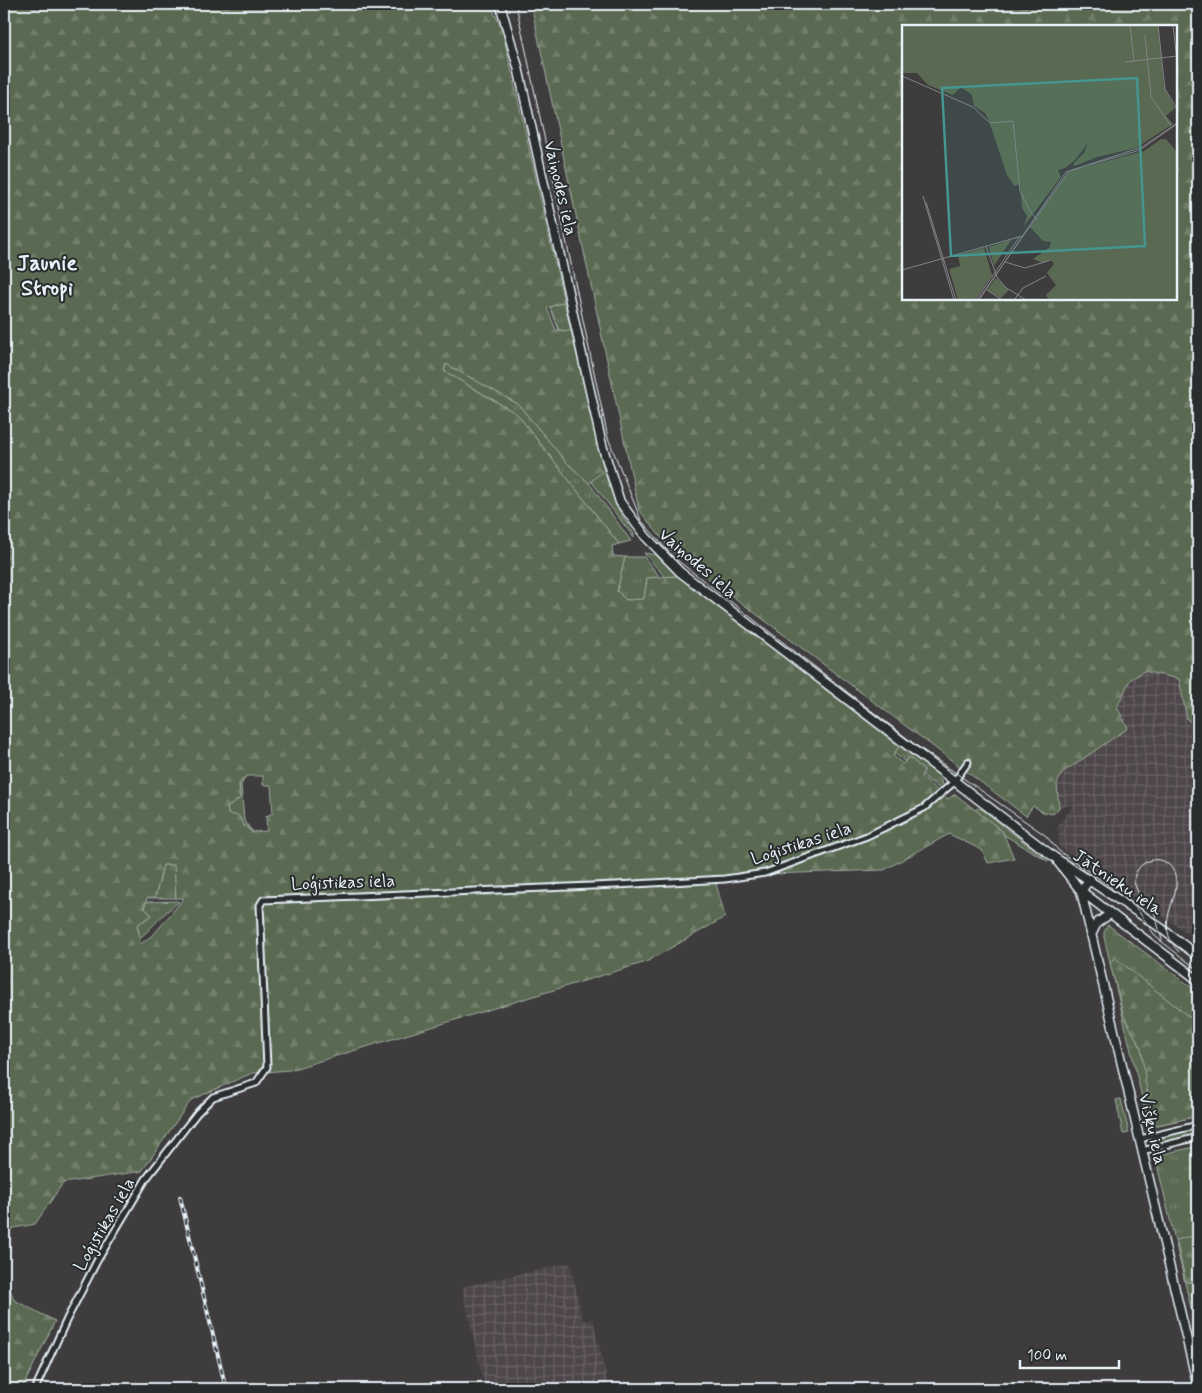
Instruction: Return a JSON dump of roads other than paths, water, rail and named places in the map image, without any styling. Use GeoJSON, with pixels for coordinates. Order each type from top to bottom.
{"type":"FeatureCollection","features":[{"type":"Feature","properties":{"kind":"street","name":"Vaiņodes iela"},"geometry":{"type":"LineString","coordinates":[[500,4],[518,66],[602,445],[620,502],[646,537],[680,572],[1054,857]]}},
{"type":"Feature","properties":{"kind":"street","name":"Loģistikas iela"},"geometry":{"type":"LineString","coordinates":[[35,1389],[67,1318],[97,1261],[146,1179],[196,1113],[213,1097],[256,1083],[267,1067],[260,905],[263,900],[656,883],[725,879],[764,873],[867,836],[924,808],[954,782],[968,762]]}},
{"type":"Feature","properties":{"kind":"street","name":"Jātnieku iela"},"geometry":{"type":"LineString","coordinates":[[1054,857],[1090,879],[1198,956]]}},
{"type":"Feature","properties":{"kind":"street","name":"Jātnieku iela"},"geometry":{"type":"LineString","coordinates":[[1054,857],[1081,891],[1198,980]]}},
{"type":"Feature","properties":{"kind":"street"},"geometry":{"type":"LineString","coordinates":[[1081,891],[1090,879]]}},
{"type":"Feature","properties":{"kind":"street","name":"Višķu iela"},"geometry":{"type":"LineString","coordinates":[[1081,891],[1198,1387]]}},
{"type":"Feature","properties":{"kind":"street"},"geometry":{"type":"LineString","coordinates":[[1091,935],[1097,923],[1110,914]]}},
{"type":"Feature","properties":{"kind":"street"},"geometry":{"type":"LineString","coordinates":[[1140,1139],[1198,1125]]}},
{"type":"Feature","properties":{"kind":"street"},"geometry":{"type":"LineString","coordinates":[[1142,1151],[1198,1137]]}},
{"type":"Feature","properties":{"kind":"tram line"},"geometry":{"type":"LineString","coordinates":[[516,4],[608,438],[641,520],[673,557],[917,746],[1045,835],[1059,851],[1107,884],[1137,909],[1156,937],[1198,970]]}},
{"type":"Feature","properties":{"kind":"tram line"},"geometry":{"type":"LineString","coordinates":[[1162,940],[1153,907],[1139,895],[1134,882],[1135,874],[1144,863],[1157,860],[1164,861],[1174,872],[1176,881],[1168,920],[1168,930],[1171,941],[1179,952]]}},
{"type":"Feature","properties":{"kind":"railway"},"geometry":{"type":"LineString","coordinates":[[180,1197],[226,1389]]}},
{"type":"Feature","properties":{"kind":"district","name":"Jaunie Stropi"},"geometry":{"type":"Point","coordinates":[47,274]}}]}
